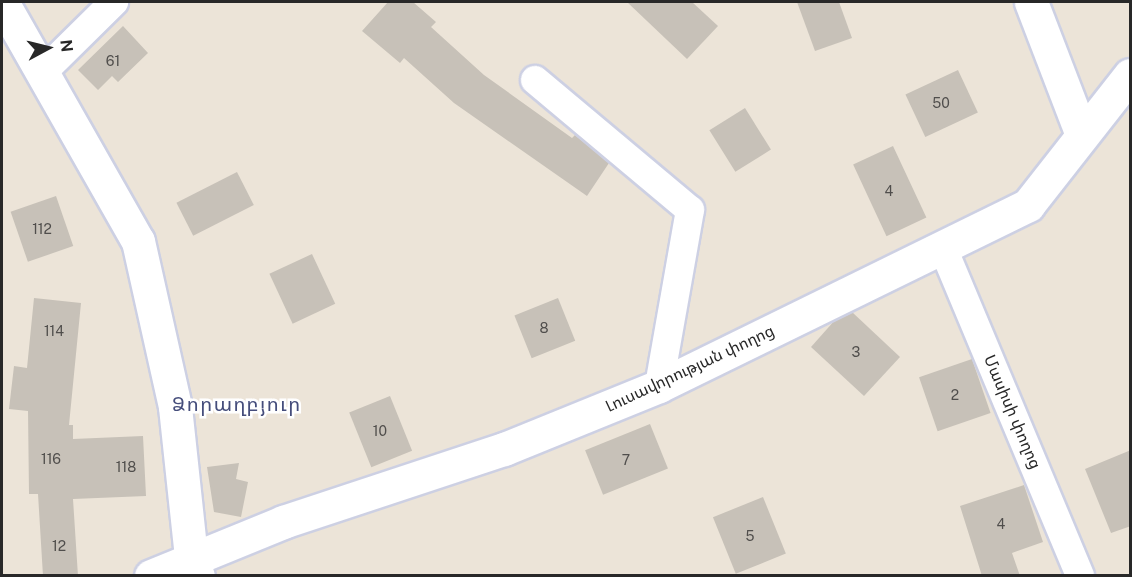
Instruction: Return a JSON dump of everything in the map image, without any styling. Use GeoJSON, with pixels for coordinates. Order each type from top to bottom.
{"type":"FeatureCollection","features":[{"type":"Feature","properties":{"kind":"main road"},"geometry":{"type":"LineString","coordinates":[[2,2],[138,241],[175,407],[194,566]]}},
{"type":"Feature","properties":{"kind":"main road"},"geometry":{"type":"LineString","coordinates":[[1031,2],[1082,135]]}},
{"type":"Feature","properties":{"kind":"main road","name":"Լուսավորության փողոց"},"geometry":{"type":"LineString","coordinates":[[151,576],[194,566],[504,449],[659,386],[1028,205],[1131,75]]}},
{"type":"Feature","properties":{"kind":"street"},"geometry":{"type":"LineString","coordinates":[[43,72],[114,2]]}},
{"type":"Feature","properties":{"kind":"street"},"geometry":{"type":"LineString","coordinates":[[535,80],[690,210],[659,386]]}},
{"type":"Feature","properties":{"kind":"street","name":"Մասիսի փողոց"},"geometry":{"type":"LineString","coordinates":[[943,248],[1080,576]]}},
{"type":"Feature","properties":{"kind":"building"},"geometry":{"type":"Polygon","coordinates":[[[388,2],[413,2],[436,22],[431,27],[484,75],[572,138],[575,135],[609,163],[587,196],[454,103],[404,58],[400,63],[362,31],[388,2]]]}},
{"type":"Feature","properties":{"kind":"building"},"geometry":{"type":"Polygon","coordinates":[[[627,2],[692,2],[718,26],[687,59],[627,2]]]}},
{"type":"Feature","properties":{"kind":"building"},"geometry":{"type":"Polygon","coordinates":[[[797,2],[839,2],[852,38],[815,51],[797,2]]]}},
{"type":"Feature","properties":{"kind":"building"},"geometry":{"type":"Polygon","coordinates":[[[123,26],[148,53],[118,82],[112,76],[98,90],[78,70],[123,26]]]}},
{"type":"Feature","properties":{"kind":"building"},"geometry":{"type":"Polygon","coordinates":[[[958,70],[978,113],[925,137],[905,95],[958,70]]]}},
{"type":"Feature","properties":{"kind":"building"},"geometry":{"type":"Polygon","coordinates":[[[745,108],[771,150],[735,172],[709,130],[745,108]]]}},
{"type":"Feature","properties":{"kind":"building"},"geometry":{"type":"Polygon","coordinates":[[[893,146],[926,218],[887,236],[853,165],[893,146]]]}},
{"type":"Feature","properties":{"kind":"building"},"geometry":{"type":"Polygon","coordinates":[[[237,172],[254,205],[193,236],[176,203],[237,172]]]}},
{"type":"Feature","properties":{"kind":"building"},"geometry":{"type":"Polygon","coordinates":[[[56,196],[73,246],[28,262],[11,212],[56,196]]]}},
{"type":"Feature","properties":{"kind":"building"},"geometry":{"type":"Polygon","coordinates":[[[312,254],[335,304],[293,324],[269,274],[312,254]]]}},
{"type":"Feature","properties":{"kind":"building"},"geometry":{"type":"Polygon","coordinates":[[[34,298],[81,303],[69,425],[73,425],[73,439],[143,436],[146,496],[73,499],[78,576],[43,576],[38,494],[29,494],[28,411],[9,409],[14,366],[27,368],[34,298]]]}},
{"type":"Feature","properties":{"kind":"building"},"geometry":{"type":"Polygon","coordinates":[[[558,298],[575,341],[532,358],[514,316],[558,298]]]}},
{"type":"Feature","properties":{"kind":"building"},"geometry":{"type":"Polygon","coordinates":[[[852,312],[900,357],[864,396],[811,347],[835,320],[852,312]]]}},
{"type":"Feature","properties":{"kind":"building"},"geometry":{"type":"Polygon","coordinates":[[[972,359],[991,413],[938,431],[919,377],[972,359]]]}},
{"type":"Feature","properties":{"kind":"building"},"geometry":{"type":"Polygon","coordinates":[[[390,396],[412,451],[371,467],[349,412],[390,396]]]}},
{"type":"Feature","properties":{"kind":"building"},"geometry":{"type":"Polygon","coordinates":[[[650,424],[668,469],[603,495],[585,450],[650,424]]]}},
{"type":"Feature","properties":{"kind":"building"},"geometry":{"type":"Polygon","coordinates":[[[1131,450],[1131,526],[1111,533],[1085,469],[1131,450]]]}},
{"type":"Feature","properties":{"kind":"building"},"geometry":{"type":"Polygon","coordinates":[[[239,463],[236,479],[248,482],[241,517],[214,512],[207,467],[239,463]]]}},
{"type":"Feature","properties":{"kind":"building"},"geometry":{"type":"Polygon","coordinates":[[[1024,485],[1043,542],[1012,553],[1020,576],[982,576],[960,506],[1024,485]]]}},
{"type":"Feature","properties":{"kind":"building"},"geometry":{"type":"Polygon","coordinates":[[[763,497],[786,554],[736,574],[713,517],[763,497]]]}},
{"type":"Feature","properties":{"kind":"district","name":"Ձորաղբյուր"},"geometry":{"type":"Point","coordinates":[237,404]}}]}
